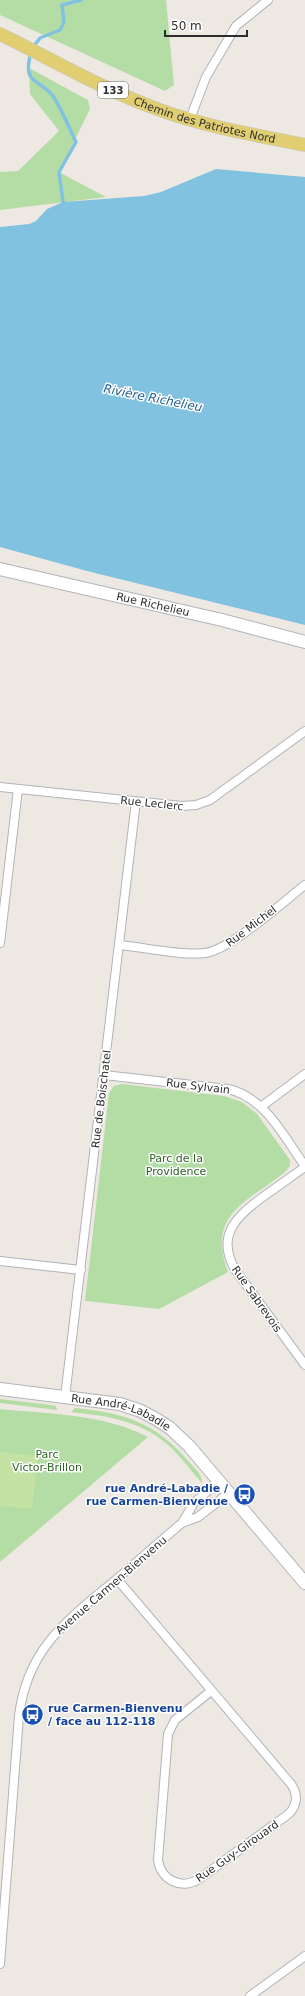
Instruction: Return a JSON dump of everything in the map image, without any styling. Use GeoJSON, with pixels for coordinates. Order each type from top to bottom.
{"type":"FeatureCollection","features":[{"type":"Feature","properties":{"kind":"main road","name":"Chemin des Patriotes Nord"},"geometry":{"type":"LineString","coordinates":[[0,34],[128,97],[158,109],[246,135],[305,145]]}},
{"type":"Feature","properties":{"kind":"street"},"geometry":{"type":"LineString","coordinates":[[190,119],[206,77],[236,26],[263,1]]}},
{"type":"Feature","properties":{"kind":"street","name":"Rue Richelieu"},"geometry":{"type":"LineString","coordinates":[[0,569],[229,621],[305,642]]}},
{"type":"Feature","properties":{"kind":"street","name":"Rue Leclerc"},"geometry":{"type":"LineString","coordinates":[[0,787],[186,806],[205,802],[305,731]]}},
{"type":"Feature","properties":{"kind":"street"},"geometry":{"type":"LineString","coordinates":[[0,943],[18,789]]}},
{"type":"Feature","properties":{"kind":"street","name":"Rue de Boischatel"},"geometry":{"type":"LineString","coordinates":[[65,1397],[136,801]]}},
{"type":"Feature","properties":{"kind":"street","name":"Rue Michel"},"geometry":{"type":"LineString","coordinates":[[119,945],[198,954],[215,951],[230,943],[305,885]]}},
{"type":"Feature","properties":{"kind":"street"},"geometry":{"type":"LineString","coordinates":[[262,1106],[305,1074]]}},
{"type":"Feature","properties":{"kind":"street","name":"Rue Sylvain"},"geometry":{"type":"LineString","coordinates":[[104,1075],[228,1089],[246,1095],[262,1106],[305,1167]]}},
{"type":"Feature","properties":{"kind":"street","name":"Rue Sabrevois"},"geometry":{"type":"LineString","coordinates":[[305,1167],[240,1214],[231,1227],[228,1248],[231,1263],[236,1272],[305,1365]]}},
{"type":"Feature","properties":{"kind":"street"},"geometry":{"type":"LineString","coordinates":[[0,1261],[81,1270]]}},
{"type":"Feature","properties":{"kind":"street","name":"Rue André-Labadie"},"geometry":{"type":"LineString","coordinates":[[0,1389],[120,1404],[149,1415],[177,1434],[219,1481],[305,1583]]}},
{"type":"Feature","properties":{"kind":"street"},"geometry":{"type":"LineString","coordinates":[[182,1523],[194,1503],[219,1481]]}},
{"type":"Feature","properties":{"kind":"street","name":"Avenue Carmen-Bienvenu"},"geometry":{"type":"LineString","coordinates":[[0,1964],[19,1716],[24,1688],[35,1662],[50,1638],[63,1625],[182,1523],[198,1517],[229,1493]]}},
{"type":"Feature","properties":{"kind":"street","name":"Rue Guy-Girouard"},"geometry":{"type":"LineString","coordinates":[[117,1579],[291,1784],[295,1790],[296,1801],[292,1811],[287,1816],[205,1875],[192,1883],[180,1884],[169,1880],[163,1874],[158,1860],[168,1734],[175,1720],[211,1690]]}},
{"type":"Feature","properties":{"kind":"street"},"geometry":{"type":"LineString","coordinates":[[250,1996],[305,1956]]}},
{"type":"Feature","properties":{"kind":"green space"},"geometry":{"type":"Polygon","coordinates":[[[0,0],[166,0],[174,85],[165,91],[0,15],[0,0]]]}},
{"type":"Feature","properties":{"kind":"green space"},"geometry":{"type":"Polygon","coordinates":[[[29,68],[88,100],[90,109],[59,172],[106,197],[0,210],[0,172],[18,171],[59,131],[30,94],[29,68]]]}},
{"type":"Feature","properties":{"kind":"green space","name":"Parc de la Providence"},"geometry":{"type":"Polygon","coordinates":[[[122,1084],[224,1096],[242,1102],[257,1114],[290,1160],[290,1166],[285,1172],[245,1201],[234,1211],[227,1222],[222,1236],[223,1252],[228,1272],[159,1309],[85,1301],[109,1093],[114,1086],[122,1084]]]}},
{"type":"Feature","properties":{"kind":"green space"},"geometry":{"type":"Polygon","coordinates":[[[0,1399],[51,1405],[56,1406],[57,1410],[0,1403],[0,1399]]]}},
{"type":"Feature","properties":{"kind":"green space"},"geometry":{"type":"Polygon","coordinates":[[[75,1408],[110,1413],[125,1417],[152,1429],[177,1449],[198,1472],[202,1483],[167,1444],[145,1429],[122,1420],[71,1412],[75,1408]]]}},
{"type":"Feature","properties":{"kind":"green space","name":"Parc Victor-Brillon"},"geometry":{"type":"Polygon","coordinates":[[[0,1409],[95,1419],[131,1429],[148,1437],[0,1562],[0,1409]]]}},
{"type":"Feature","properties":{"kind":"green space"},"geometry":{"type":"Polygon","coordinates":[[[0,1452],[38,1456],[32,1509],[0,1506],[0,1452]]]}},
{"type":"Feature","properties":{"kind":"water","name":"Rivière Richelieu"},"geometry":{"type":"Polygon","coordinates":[[[216,169],[305,177],[305,625],[87,571],[0,547],[0,227],[29,224],[36,221],[47,209],[63,202],[144,196],[161,192],[216,169]]]}},
{"type":"Feature","properties":{"kind":"waterway"},"geometry":{"type":"LineString","coordinates":[[33,47],[40,38],[60,30],[64,22],[62,5],[81,0]]}},
{"type":"Feature","properties":{"kind":"waterway"},"geometry":{"type":"LineString","coordinates":[[31,53],[29,63],[30,75],[55,99],[76,142],[59,172],[63,202]]}},
{"type":"Feature","properties":{"kind":"place","name":"rue André-Labadie / rue Carmen-Bienvenue"},"geometry":{"type":"Point","coordinates":[244,1494]}},
{"type":"Feature","properties":{"kind":"place","name":"rue Carmen-Bienvenu / face au 112-118"},"geometry":{"type":"Point","coordinates":[32,1714]}}]}
